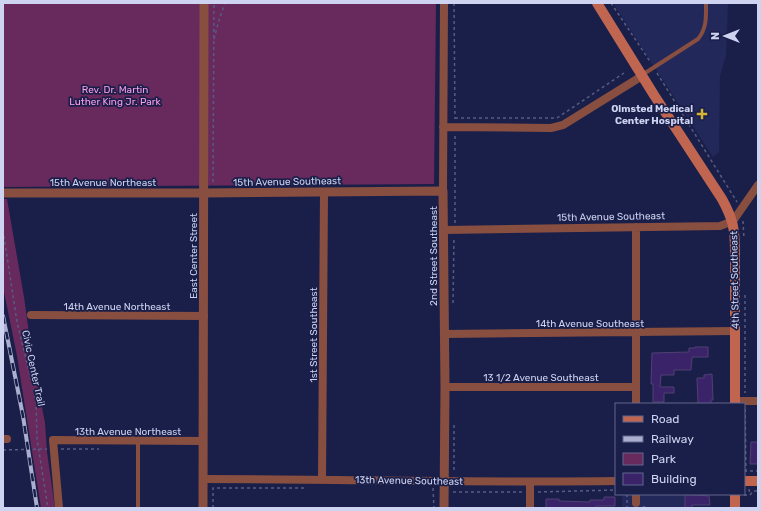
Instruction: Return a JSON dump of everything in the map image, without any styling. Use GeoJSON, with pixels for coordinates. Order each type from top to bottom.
{"type":"FeatureCollection","features":[{"type":"Feature","properties":{"kind":"main road","name":"4th Street Southeast"},"geometry":{"type":"LineString","coordinates":[[597,3],[642,76],[722,198],[733,221],[735,252],[735,331],[739,402]]}},
{"type":"Feature","properties":{"kind":"main road"},"geometry":{"type":"LineString","coordinates":[[745,475],[758,481]]}},
{"type":"Feature","properties":{"kind":"main road"},"geometry":{"type":"LineString","coordinates":[[735,495],[735,508]]}},
{"type":"Feature","properties":{"kind":"street","name":"East Center Street"},"geometry":{"type":"LineString","coordinates":[[203,508],[204,3]]}},
{"type":"Feature","properties":{"kind":"street","name":"2nd Street Southeast"},"geometry":{"type":"LineString","coordinates":[[444,3],[444,508]]}},
{"type":"Feature","properties":{"kind":"street"},"geometry":{"type":"LineString","coordinates":[[443,127],[551,128],[563,125],[642,76]]}},
{"type":"Feature","properties":{"kind":"street"},"geometry":{"type":"LineString","coordinates":[[733,221],[758,185]]}},
{"type":"Feature","properties":{"kind":"street","name":"15th Avenue Southeast"},"geometry":{"type":"LineString","coordinates":[[203,193],[443,191]]}},
{"type":"Feature","properties":{"kind":"street","name":"1st Street Southeast"},"geometry":{"type":"LineString","coordinates":[[322,479],[324,192]]}},
{"type":"Feature","properties":{"kind":"street","name":"15th Avenue Northeast"},"geometry":{"type":"LineString","coordinates":[[3,193],[203,193]]}},
{"type":"Feature","properties":{"kind":"street","name":"15th Avenue Southeast"},"geometry":{"type":"LineString","coordinates":[[444,230],[720,226],[733,221]]}},
{"type":"Feature","properties":{"kind":"street"},"geometry":{"type":"LineString","coordinates":[[636,227],[636,403]]}},
{"type":"Feature","properties":{"kind":"street","name":"14th Avenue Northeast"},"geometry":{"type":"LineString","coordinates":[[31,315],[204,316]]}},
{"type":"Feature","properties":{"kind":"street","name":"14th Avenue Southeast"},"geometry":{"type":"LineString","coordinates":[[444,334],[735,331]]}},
{"type":"Feature","properties":{"kind":"street","name":"13 1/2 Avenue Southeast"},"geometry":{"type":"LineString","coordinates":[[445,388],[636,387]]}},
{"type":"Feature","properties":{"kind":"street"},"geometry":{"type":"LineString","coordinates":[[739,402],[758,401]]}},
{"type":"Feature","properties":{"kind":"street","name":"13th Avenue Northeast"},"geometry":{"type":"LineString","coordinates":[[59,508],[52,440],[203,441]]}},
{"type":"Feature","properties":{"kind":"street","name":"13th Avenue Southeast"},"geometry":{"type":"LineString","coordinates":[[203,479],[530,482],[615,481]]}},
{"type":"Feature","properties":{"kind":"street"},"geometry":{"type":"LineString","coordinates":[[530,482],[530,508]]}},
{"type":"Feature","properties":{"kind":"street"},"geometry":{"type":"LineString","coordinates":[[636,495],[638,506]]}},
{"type":"Feature","properties":{"kind":"lane"},"geometry":{"type":"LineString","coordinates":[[642,76],[698,39],[704,32],[706,22],[706,3]]}},
{"type":"Feature","properties":{"kind":"lane"},"geometry":{"type":"LineString","coordinates":[[138,441],[138,508]]}},
{"type":"Feature","properties":{"kind":"path"},"geometry":{"type":"LineString","coordinates":[[213,182],[214,3]]}},
{"type":"Feature","properties":{"kind":"path"},"geometry":{"type":"LineString","coordinates":[[213,43],[225,3]]}},
{"type":"Feature","properties":{"kind":"path"},"geometry":{"type":"LineString","coordinates":[[454,3],[455,118],[557,118],[624,73]]}},
{"type":"Feature","properties":{"kind":"path"},"geometry":{"type":"LineString","coordinates":[[610,3],[654,68],[741,210]]}},
{"type":"Feature","properties":{"kind":"path"},"geometry":{"type":"LineString","coordinates":[[455,136],[455,200]]}},
{"type":"Feature","properties":{"kind":"path","name":"Civic Center Trail"},"geometry":{"type":"LineString","coordinates":[[3,230],[18,322],[36,400],[38,449],[48,508]]}},
{"type":"Feature","properties":{"kind":"path"},"geometry":{"type":"LineString","coordinates":[[3,450],[38,449]]}},
{"type":"Feature","properties":{"kind":"path"},"geometry":{"type":"LineString","coordinates":[[745,475],[758,471]]}},
{"type":"Feature","properties":{"kind":"path"},"geometry":{"type":"LineString","coordinates":[[213,508],[213,488],[307,488]]}},
{"type":"Feature","properties":{"kind":"path"},"geometry":{"type":"LineString","coordinates":[[434,488],[434,508]]}},
{"type":"Feature","properties":{"kind":"path"},"geometry":{"type":"LineString","coordinates":[[537,497],[537,492],[615,490]]}},
{"type":"Feature","properties":{"kind":"path"},"geometry":{"type":"LineString","coordinates":[[750,495],[753,492],[758,492]]}},
{"type":"Feature","properties":{"kind":"path"},"geometry":{"type":"LineString","coordinates":[[627,495],[627,508]]}},
{"type":"Feature","properties":{"kind":"path"},"geometry":{"type":"LineString","coordinates":[[638,506],[646,508]]}},
{"type":"Feature","properties":{"kind":"shaded area","name":"Olmsted Medical Center Hospital"},"geometry":{"type":"Polygon","coordinates":[[[613,3],[728,3],[726,55],[720,76],[719,152],[713,157],[613,3]]]}},
{"type":"Feature","properties":{"kind":"shaded area"},"geometry":{"type":"Polygon","coordinates":[[[622,495],[685,495],[685,508],[622,508],[622,495]]]}},
{"type":"Feature","properties":{"kind":"green space","name":"Rev. Dr. Martin Luther King Jr. Park"},"geometry":{"type":"Polygon","coordinates":[[[3,3],[436,3],[434,184],[3,187],[3,3]]]}},
{"type":"Feature","properties":{"kind":"green space"},"geometry":{"type":"Polygon","coordinates":[[[3,199],[7,199],[24,297],[32,355],[45,423],[47,452],[55,508],[41,508],[17,356],[3,287],[3,199]]]}},
{"type":"Feature","properties":{"kind":"building"},"geometry":{"type":"Polygon","coordinates":[[[708,347],[708,357],[692,357],[691,370],[674,370],[674,375],[661,375],[660,387],[674,387],[674,393],[664,393],[664,402],[653,402],[653,384],[651,384],[652,353],[689,352],[689,348],[708,347]]]}},
{"type":"Feature","properties":{"kind":"building"},"geometry":{"type":"Polygon","coordinates":[[[712,374],[713,400],[711,400],[711,403],[698,403],[697,378],[704,378],[704,375],[712,374]]]}},
{"type":"Feature","properties":{"kind":"building"},"geometry":{"type":"Polygon","coordinates":[[[751,442],[758,442],[758,464],[750,464],[751,442]]]}},
{"type":"Feature","properties":{"kind":"building"},"geometry":{"type":"Polygon","coordinates":[[[685,495],[709,496],[710,505],[692,505],[692,508],[685,508],[685,495]]]}},
{"type":"Feature","properties":{"kind":"building"},"geometry":{"type":"Polygon","coordinates":[[[604,497],[615,497],[615,506],[596,506],[596,508],[546,508],[546,499],[590,502],[590,500],[604,500],[604,497]]]}},
{"type":"Feature","properties":{"kind":"railway"},"geometry":{"type":"LineString","coordinates":[[3,316],[23,416],[37,508]]}},
{"type":"Feature","properties":{"kind":"place","name":"Olmsted Medical Center Hospital"},"geometry":{"type":"Point","coordinates":[702,114]}}]}
